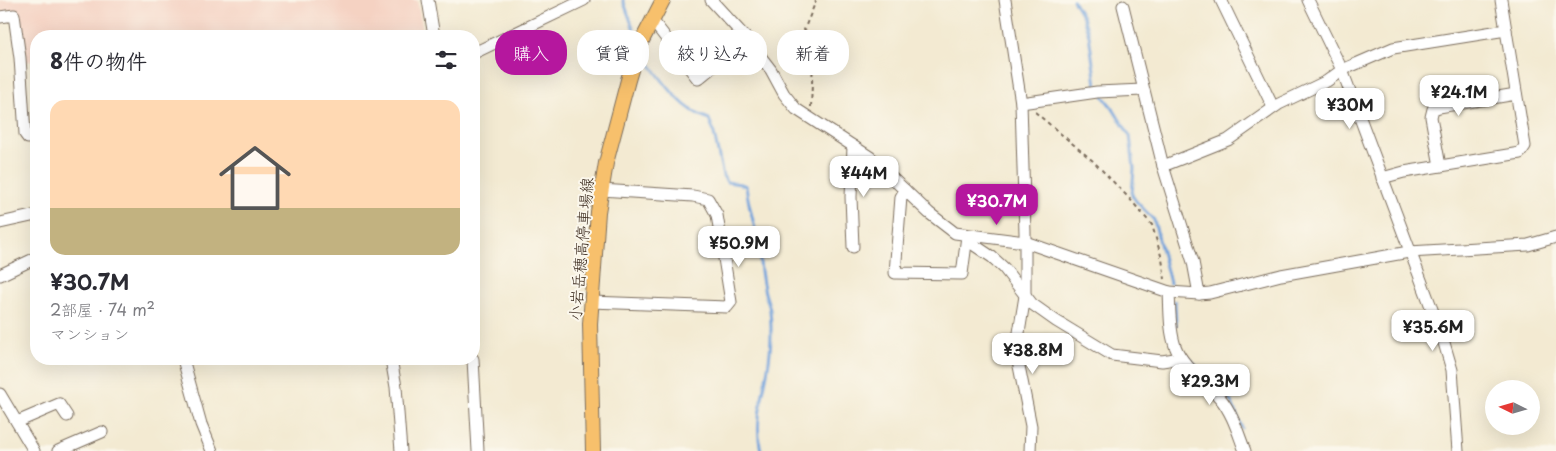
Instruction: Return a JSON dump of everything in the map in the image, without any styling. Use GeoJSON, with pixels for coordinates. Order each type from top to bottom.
{"type":"FeatureCollection","features":[{"type":"Feature","properties":{"kind":"main road","name":"小岩岳穂高停車場線"},"geometry":{"type":"LineString","coordinates":[[593,451],[591,302],[601,190],[606,163],[637,50],[663,0]]}},
{"type":"Feature","properties":{"kind":"street"},"geometry":{"type":"LineString","coordinates":[[428,0],[433,30]]}},
{"type":"Feature","properties":{"kind":"street"},"geometry":{"type":"LineString","coordinates":[[480,50],[584,0]]}},
{"type":"Feature","properties":{"kind":"street"},"geometry":{"type":"LineString","coordinates":[[1006,0],[1023,103],[1025,296],[1016,351],[1031,426],[1030,451]]}},
{"type":"Feature","properties":{"kind":"street"},"geometry":{"type":"LineString","coordinates":[[1221,0],[1273,107]]}},
{"type":"Feature","properties":{"kind":"street"},"geometry":{"type":"LineString","coordinates":[[1308,0],[1342,70],[1442,336],[1452,370],[1458,451]]}},
{"type":"Feature","properties":{"kind":"street"},"geometry":{"type":"LineString","coordinates":[[1382,178],[1404,172],[1520,152],[1525,146],[1500,0]]}},
{"type":"Feature","properties":{"kind":"street"},"geometry":{"type":"LineString","coordinates":[[716,1],[740,30]]}},
{"type":"Feature","properties":{"kind":"street"},"geometry":{"type":"LineString","coordinates":[[1123,6],[1163,166],[1186,235],[1199,294]]}},
{"type":"Feature","properties":{"kind":"street"},"geometry":{"type":"LineString","coordinates":[[0,17],[14,15],[20,58],[24,134],[30,138]]}},
{"type":"Feature","properties":{"kind":"street"},"geometry":{"type":"LineString","coordinates":[[652,20],[660,30]]}},
{"type":"Feature","properties":{"kind":"street"},"geometry":{"type":"LineString","coordinates":[[1163,166],[1228,140],[1273,107],[1327,81],[1342,70],[1393,48],[1506,30]]}},
{"type":"Feature","properties":{"kind":"street"},"geometry":{"type":"LineString","coordinates":[[767,65],[789,102],[796,109],[853,146],[884,169],[904,190],[955,233],[966,236],[1025,242],[1170,292],[1199,294],[1282,275],[1409,252],[1528,245],[1556,237]]}},
{"type":"Feature","properties":{"kind":"street"},"geometry":{"type":"LineString","coordinates":[[1023,103],[1097,92],[1143,90]]}},
{"type":"Feature","properties":{"kind":"street"},"geometry":{"type":"LineString","coordinates":[[1440,166],[1431,117],[1433,109],[1516,94]]}},
{"type":"Feature","properties":{"kind":"street"},"geometry":{"type":"LineString","coordinates":[[853,146],[851,197],[853,247]]}},
{"type":"Feature","properties":{"kind":"street"},"geometry":{"type":"LineString","coordinates":[[591,302],[727,307],[731,302],[717,215],[708,199],[693,196],[601,190]]}},
{"type":"Feature","properties":{"kind":"street"},"geometry":{"type":"LineString","coordinates":[[904,190],[901,198],[896,273],[962,274],[966,236]]}},
{"type":"Feature","properties":{"kind":"street"},"geometry":{"type":"LineString","coordinates":[[0,223],[30,216]]}},
{"type":"Feature","properties":{"kind":"street"},"geometry":{"type":"LineString","coordinates":[[966,236],[974,245],[1004,268],[1032,304],[1112,355],[1162,361],[1181,358]]}},
{"type":"Feature","properties":{"kind":"street"},"geometry":{"type":"LineString","coordinates":[[0,275],[30,261]]}},
{"type":"Feature","properties":{"kind":"street"},"geometry":{"type":"LineString","coordinates":[[1170,292],[1172,335],[1175,346],[1181,358],[1220,398],[1232,415],[1245,451]]}},
{"type":"Feature","properties":{"kind":"street"},"geometry":{"type":"LineString","coordinates":[[184,365],[207,450]]}},
{"type":"Feature","properties":{"kind":"street"},"geometry":{"type":"LineString","coordinates":[[392,365],[396,387],[401,451]]}},
{"type":"Feature","properties":{"kind":"street"},"geometry":{"type":"LineString","coordinates":[[473,365],[478,451]]}},
{"type":"Feature","properties":{"kind":"street"},"geometry":{"type":"LineString","coordinates":[[0,394],[34,451]]}},
{"type":"Feature","properties":{"kind":"street"},"geometry":{"type":"LineString","coordinates":[[17,422],[59,404],[67,416]]}},
{"type":"Feature","properties":{"kind":"street"},"geometry":{"type":"LineString","coordinates":[[58,451],[102,432]]}},
{"type":"Feature","properties":{"kind":"path"},"geometry":{"type":"LineString","coordinates":[[810,119],[814,38],[811,33],[804,30],[816,2]]}},
{"type":"Feature","properties":{"kind":"path"},"geometry":{"type":"LineString","coordinates":[[1023,103],[1093,162],[1129,198],[1152,225],[1162,259],[1166,285],[1170,292]]}},
{"type":"Feature","properties":{"kind":"shaded area"},"geometry":{"type":"Polygon","coordinates":[[[0,0],[417,0],[423,30],[30,30],[30,61],[26,62],[18,10],[0,12],[0,0]]]}},
{"type":"Feature","properties":{"kind":"waterway"},"geometry":{"type":"LineString","coordinates":[[623,0],[634,30]]}},
{"type":"Feature","properties":{"kind":"waterway"},"geometry":{"type":"LineString","coordinates":[[1073,0],[1083,17],[1089,35],[1096,85]]}},
{"type":"Feature","properties":{"kind":"waterway"},"geometry":{"type":"LineString","coordinates":[[649,62],[681,101],[689,108],[709,119],[723,176],[727,182],[746,186],[757,239],[765,294],[771,317],[769,361],[758,430],[761,451]]}},
{"type":"Feature","properties":{"kind":"waterway"},"geometry":{"type":"LineString","coordinates":[[1103,96],[1130,136],[1134,168],[1132,195],[1154,220],[1170,283]]}},
{"type":"Feature","properties":{"kind":"waterway"},"geometry":{"type":"LineString","coordinates":[[1175,301],[1176,325]]}},
{"type":"Feature","properties":{"kind":"waterway"},"geometry":{"type":"LineString","coordinates":[[1186,355],[1208,378]]}},
{"type":"Feature","properties":{"kind":"waterway"},"geometry":{"type":"LineString","coordinates":[[1223,393],[1232,403],[1242,428]]}}]}
